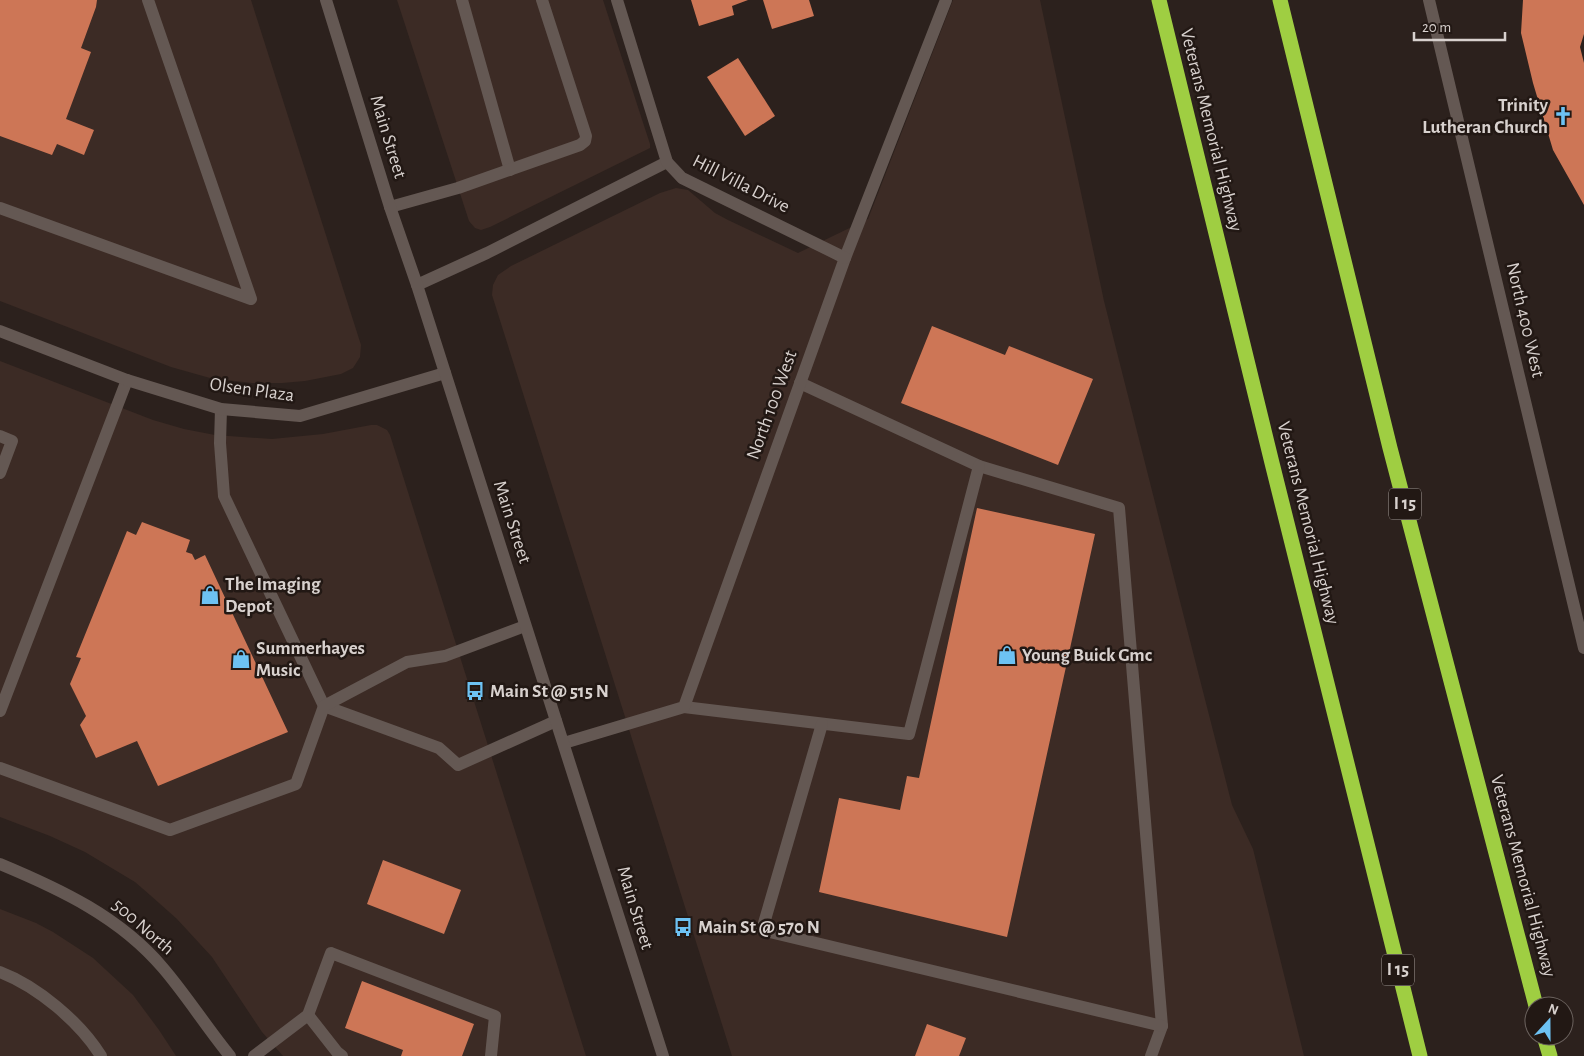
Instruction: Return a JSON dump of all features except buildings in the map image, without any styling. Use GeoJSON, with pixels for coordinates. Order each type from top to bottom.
{"type":"FeatureCollection","features":[{"type":"Feature","properties":{"kind":"highway","name":"Veterans Memorial Highway"},"geometry":{"type":"LineString","coordinates":[[1159,0],[1274,472],[1420,1056]]}},
{"type":"Feature","properties":{"kind":"highway","name":"Veterans Memorial Highway"},"geometry":{"type":"LineString","coordinates":[[1280,0],[1390,448],[1533,996]]}},
{"type":"Feature","properties":{"kind":"street"},"geometry":{"type":"LineString","coordinates":[[0,208],[251,299],[148,0]]}},
{"type":"Feature","properties":{"kind":"street","name":"Main Street"},"geometry":{"type":"LineString","coordinates":[[326,0],[390,207],[417,285],[663,1056]]}},
{"type":"Feature","properties":{"kind":"street"},"geometry":{"type":"LineString","coordinates":[[462,0],[510,170]]}},
{"type":"Feature","properties":{"kind":"street"},"geometry":{"type":"LineString","coordinates":[[390,207],[458,188],[580,145],[585,141],[586,136],[542,0]]}},
{"type":"Feature","properties":{"kind":"street","name":"Hill Villa Drive"},"geometry":{"type":"LineString","coordinates":[[617,0],[667,162],[682,178],[845,258]]}},
{"type":"Feature","properties":{"kind":"street","name":"North 100 West"},"geometry":{"type":"LineString","coordinates":[[684,707],[845,258],[946,0]]}},
{"type":"Feature","properties":{"kind":"street","name":"North 400 West"},"geometry":{"type":"LineString","coordinates":[[1429,0],[1584,648]]}},
{"type":"Feature","properties":{"kind":"street"},"geometry":{"type":"LineString","coordinates":[[417,285],[487,253],[667,162]]}},
{"type":"Feature","properties":{"kind":"street","name":"Olsen Plaza"},"geometry":{"type":"LineString","coordinates":[[0,331],[128,380],[221,409],[300,416],[445,373]]}},
{"type":"Feature","properties":{"kind":"street"},"geometry":{"type":"LineString","coordinates":[[0,711],[128,380]]}},
{"type":"Feature","properties":{"kind":"street"},"geometry":{"type":"LineString","coordinates":[[800,383],[979,466],[1119,508],[1162,1026],[1151,1056]]}},
{"type":"Feature","properties":{"kind":"street"},"geometry":{"type":"LineString","coordinates":[[221,409],[220,443],[224,496],[324,706],[439,748],[458,765],[556,721]]}},
{"type":"Feature","properties":{"kind":"street"},"geometry":{"type":"LineString","coordinates":[[0,436],[12,441],[0,473]]}},
{"type":"Feature","properties":{"kind":"street"},"geometry":{"type":"LineString","coordinates":[[564,743],[684,707],[909,734],[979,466]]}},
{"type":"Feature","properties":{"kind":"street"},"geometry":{"type":"LineString","coordinates":[[0,768],[170,830],[296,784],[324,706],[407,662],[445,656],[525,626]]}},
{"type":"Feature","properties":{"kind":"street"},"geometry":{"type":"LineString","coordinates":[[822,724],[762,930],[1162,1026]]}},
{"type":"Feature","properties":{"kind":"street","name":"500 North"},"geometry":{"type":"LineString","coordinates":[[0,864],[32,877],[80,901],[125,931],[162,966],[230,1056]]}},
{"type":"Feature","properties":{"kind":"street"},"geometry":{"type":"LineString","coordinates":[[254,1056],[308,1015],[331,953],[495,1016],[491,1056]]}},
{"type":"Feature","properties":{"kind":"street"},"geometry":{"type":"LineString","coordinates":[[0,972],[16,978],[63,1012],[101,1056]]}},
{"type":"Feature","properties":{"kind":"street"},"geometry":{"type":"LineString","coordinates":[[308,1015],[342,1056]]}},
{"type":"Feature","properties":{"kind":"shaded area"},"geometry":{"type":"Polygon","coordinates":[[[0,0],[251,0],[361,345],[360,357],[353,368],[341,374],[282,383],[252,383],[210,378],[171,367],[0,301],[0,0]]]}},
{"type":"Feature","properties":{"kind":"shaded area"},"geometry":{"type":"Polygon","coordinates":[[[397,0],[603,0],[650,148],[490,227],[481,230],[475,228],[469,221],[397,0]]]}},
{"type":"Feature","properties":{"kind":"shaded area"},"geometry":{"type":"Polygon","coordinates":[[[953,0],[1040,0],[1104,301],[1232,805],[1253,849],[1304,1056],[732,1056],[492,295],[493,285],[498,275],[511,266],[660,193],[676,188],[688,190],[715,213],[798,253],[868,219],[953,0]]]}},
{"type":"Feature","properties":{"kind":"shaded area"},"geometry":{"type":"Polygon","coordinates":[[[0,361],[153,420],[215,435],[272,439],[323,434],[371,425],[377,425],[387,430],[586,1056],[283,1056],[262,1032],[212,957],[177,919],[135,882],[85,852],[0,817],[0,361]]]}},
{"type":"Feature","properties":{"kind":"shaded area"},"geometry":{"type":"Polygon","coordinates":[[[0,909],[36,923],[93,958],[133,995],[176,1056],[0,1056],[0,909]]]}},
{"type":"Feature","properties":{"kind":"place","name":"Trinity Lutheran Church"},"geometry":{"type":"Point","coordinates":[1563,116]}},
{"type":"Feature","properties":{"kind":"place","name":"The Imaging Depot"},"geometry":{"type":"Point","coordinates":[210,595]}},
{"type":"Feature","properties":{"kind":"place","name":"Young Buick Gmc"},"geometry":{"type":"Point","coordinates":[1007,655]}},
{"type":"Feature","properties":{"kind":"place","name":"Summerhayes Music"},"geometry":{"type":"Point","coordinates":[241,659]}},
{"type":"Feature","properties":{"kind":"place","name":"Main St @ 515 N"},"geometry":{"type":"Point","coordinates":[475,691]}},
{"type":"Feature","properties":{"kind":"place","name":"Main St @ 570 N"},"geometry":{"type":"Point","coordinates":[683,927]}}]}
